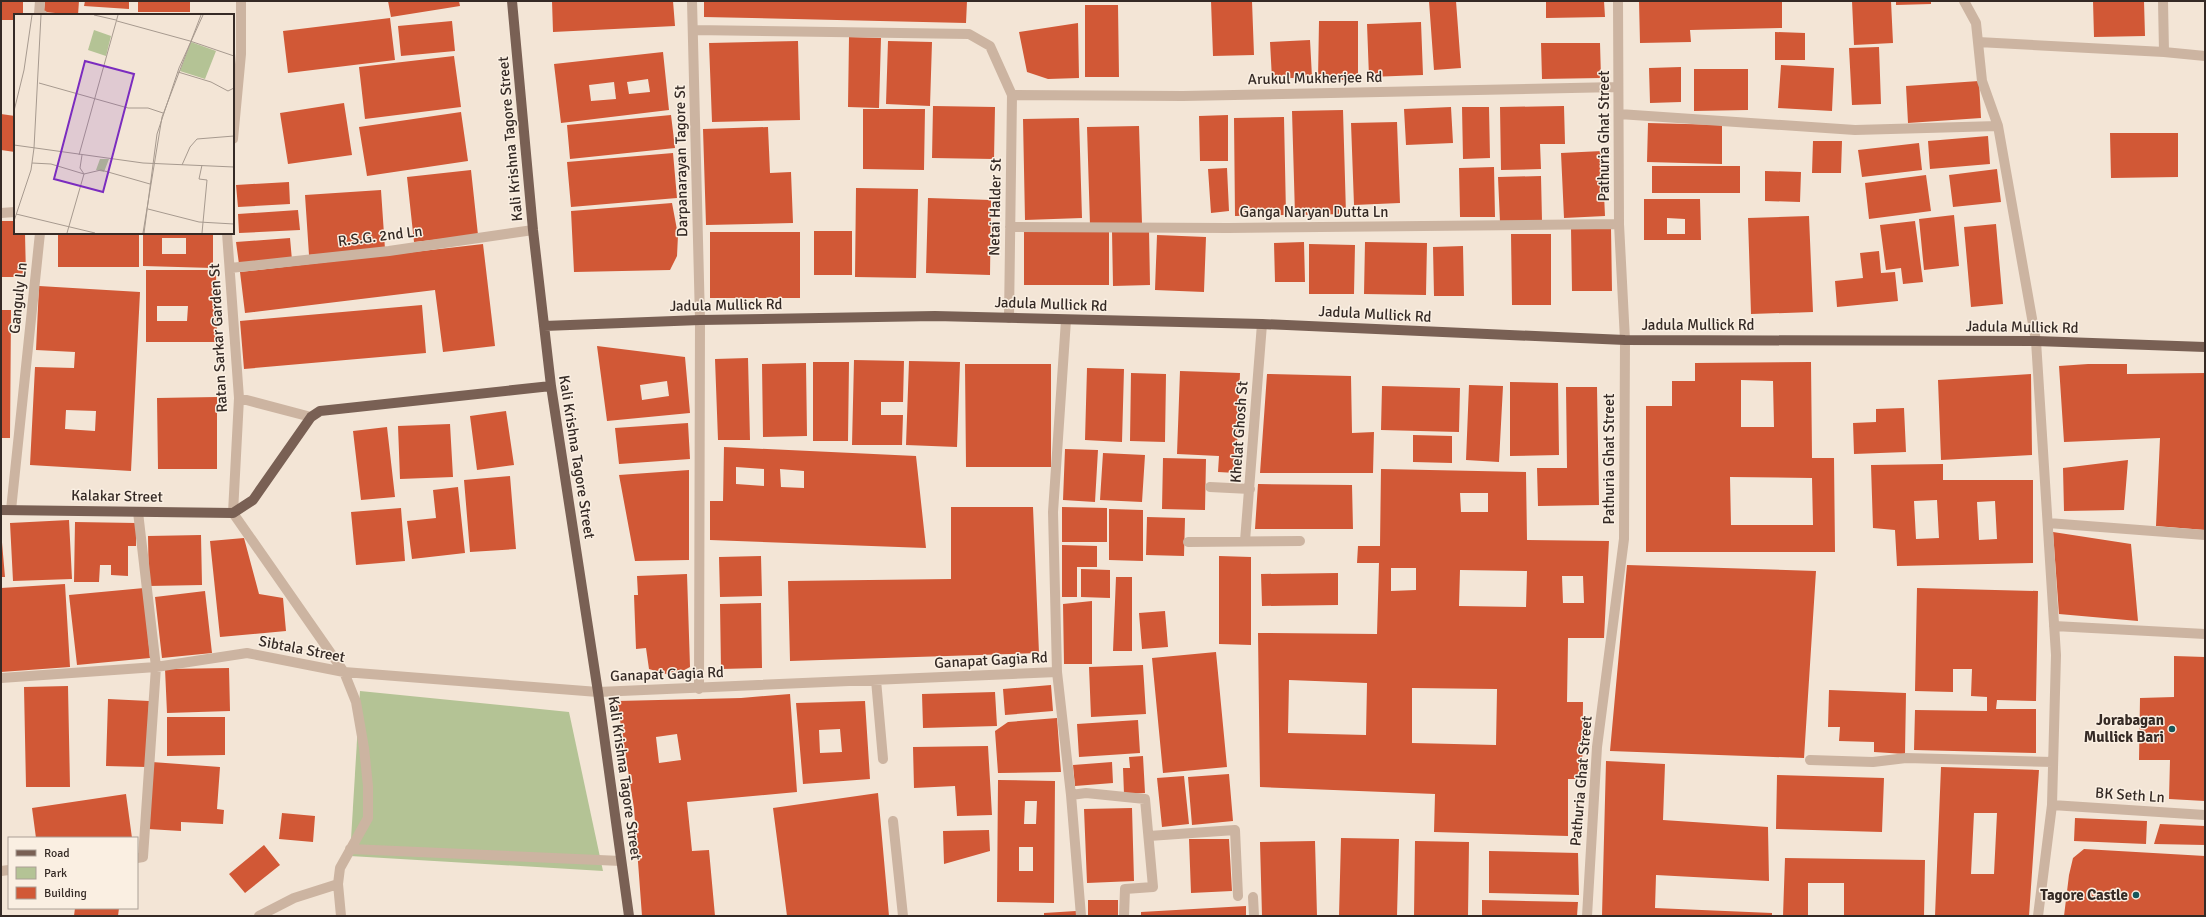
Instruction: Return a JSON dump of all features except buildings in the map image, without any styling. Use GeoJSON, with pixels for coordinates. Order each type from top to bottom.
{"type":"FeatureCollection","features":[{"type":"Feature","properties":{"kind":"main road","name":"Kali Krishna Tagore Street"},"geometry":{"type":"LineString","coordinates":[[512,1],[533,230],[551,386],[598,692],[629,916]]}},
{"type":"Feature","properties":{"kind":"main road","name":"Jadula Mullick Rd"},"geometry":{"type":"LineString","coordinates":[[544,326],[700,320],[935,316],[1262,324],[1625,340],[2036,341],[2205,347]]}},
{"type":"Feature","properties":{"kind":"main road"},"geometry":{"type":"LineString","coordinates":[[233,513],[253,500],[311,417],[320,411],[551,386]]}},
{"type":"Feature","properties":{"kind":"main road","name":"Kalakar Street"},"geometry":{"type":"LineString","coordinates":[[6,510],[233,513]]}},
{"type":"Feature","properties":{"kind":"street"},"geometry":{"type":"LineString","coordinates":[[39,14],[40,1]]}},
{"type":"Feature","properties":{"kind":"street"},"geometry":{"type":"LineString","coordinates":[[234,128],[241,54],[241,1]]}},
{"type":"Feature","properties":{"kind":"street","name":"Darpanarayan Tagore St"},"geometry":{"type":"LineString","coordinates":[[692,1],[700,320],[699,689]]}},
{"type":"Feature","properties":{"kind":"street","name":"Pathuria Ghat Street"},"geometry":{"type":"LineString","coordinates":[[1586,916],[1597,747],[1624,539],[1625,340],[1619,224],[1618,1]]}},
{"type":"Feature","properties":{"kind":"street"},"geometry":{"type":"LineString","coordinates":[[1964,1],[1976,23],[1982,81],[1998,126],[2036,341],[2056,654],[2052,805],[2038,916]]}},
{"type":"Feature","properties":{"kind":"street"},"geometry":{"type":"LineString","coordinates":[[2162,1],[2164,52]]}},
{"type":"Feature","properties":{"kind":"street"},"geometry":{"type":"LineString","coordinates":[[693,30],[969,34],[990,46],[1012,95]]}},
{"type":"Feature","properties":{"kind":"street"},"geometry":{"type":"LineString","coordinates":[[1978,42],[2164,52],[2205,56]]}},
{"type":"Feature","properties":{"kind":"street","name":"Arukul Mukherjee Rd"},"geometry":{"type":"LineString","coordinates":[[1012,95],[1184,96],[1618,87]]}},
{"type":"Feature","properties":{"kind":"street","name":"Netai Halder St"},"geometry":{"type":"LineString","coordinates":[[1009,318],[1012,95]]}},
{"type":"Feature","properties":{"kind":"street"},"geometry":{"type":"LineString","coordinates":[[1619,114],[1854,130],[1998,126]]}},
{"type":"Feature","properties":{"kind":"street"},"geometry":{"type":"LineString","coordinates":[[1,213],[14,212]]}},
{"type":"Feature","properties":{"kind":"street","name":"Ganga Naryan Dutta Ln"},"geometry":{"type":"LineString","coordinates":[[1010,226],[1236,228],[1619,224]]}},
{"type":"Feature","properties":{"kind":"street","name":"R.S.G. 2nd Ln"},"geometry":{"type":"LineString","coordinates":[[230,268],[389,251],[533,230]]}},
{"type":"Feature","properties":{"kind":"street","name":"Ganguly Ln"},"geometry":{"type":"LineString","coordinates":[[6,510],[40,234]]}},
{"type":"Feature","properties":{"kind":"street","name":"Ratan Sarkar Garden St"},"geometry":{"type":"LineString","coordinates":[[227,234],[239,398],[233,513]]}},
{"type":"Feature","properties":{"kind":"street","name":"Ganapat Gagia Rd"},"geometry":{"type":"LineString","coordinates":[[598,692],[699,689],[1057,672],[1053,512],[1066,320]]}},
{"type":"Feature","properties":{"kind":"street","name":"Khelat Ghosh St"},"geometry":{"type":"LineString","coordinates":[[1245,541],[1262,324]]}},
{"type":"Feature","properties":{"kind":"street"},"geometry":{"type":"LineString","coordinates":[[239,398],[311,417]]}},
{"type":"Feature","properties":{"kind":"street"},"geometry":{"type":"LineString","coordinates":[[1210,487],[1250,489]]}},
{"type":"Feature","properties":{"kind":"street"},"geometry":{"type":"LineString","coordinates":[[138,512],[156,667],[143,857],[138,858]]}},
{"type":"Feature","properties":{"kind":"street"},"geometry":{"type":"LineString","coordinates":[[233,513],[344,672],[356,702],[364,748],[368,786],[368,818],[359,837],[350,849],[340,868],[338,884],[341,916]]}},
{"type":"Feature","properties":{"kind":"street"},"geometry":{"type":"LineString","coordinates":[[2048,523],[2205,535]]}},
{"type":"Feature","properties":{"kind":"street"},"geometry":{"type":"LineString","coordinates":[[1188,542],[1300,541]]}},
{"type":"Feature","properties":{"kind":"street"},"geometry":{"type":"LineString","coordinates":[[2054,626],[2205,634]]}},
{"type":"Feature","properties":{"kind":"street","name":"Sibtala Street"},"geometry":{"type":"LineString","coordinates":[[1,678],[156,667],[247,654],[344,672],[598,692]]}},
{"type":"Feature","properties":{"kind":"street"},"geometry":{"type":"LineString","coordinates":[[1057,672],[1071,795],[1080,916]]}},
{"type":"Feature","properties":{"kind":"street"},"geometry":{"type":"LineString","coordinates":[[876,680],[883,759]]}},
{"type":"Feature","properties":{"kind":"street"},"geometry":{"type":"LineString","coordinates":[[1810,760],[1873,762],[1906,758],[2053,762]]}},
{"type":"Feature","properties":{"kind":"street"},"geometry":{"type":"LineString","coordinates":[[1071,795],[1086,793],[1145,799],[1153,887],[1125,889],[1124,916]]}},
{"type":"Feature","properties":{"kind":"street","name":"BK Seth Ln"},"geometry":{"type":"LineString","coordinates":[[2052,805],[2205,815]]}},
{"type":"Feature","properties":{"kind":"street"},"geometry":{"type":"LineString","coordinates":[[893,821],[903,916]]}},
{"type":"Feature","properties":{"kind":"street"},"geometry":{"type":"LineString","coordinates":[[1149,836],[1235,830],[1238,896]]}},
{"type":"Feature","properties":{"kind":"street"},"geometry":{"type":"LineString","coordinates":[[350,849],[621,861]]}},
{"type":"Feature","properties":{"kind":"street"},"geometry":{"type":"LineString","coordinates":[[259,916],[294,898],[338,884]]}},
{"type":"Feature","properties":{"kind":"street"},"geometry":{"type":"LineString","coordinates":[[1253,897],[1254,916]]}},
{"type":"Feature","properties":{"kind":"green space"},"geometry":{"type":"Polygon","coordinates":[[[360,691],[569,712],[603,871],[350,856],[360,691]]]}},
{"type":"Feature","properties":{"kind":"place","name":"Jorabagan Mullick Bari"},"geometry":{"type":"Point","coordinates":[2172,729]}},
{"type":"Feature","properties":{"kind":"place","name":"Tagore Castle"},"geometry":{"type":"Point","coordinates":[2136,895]}}]}
